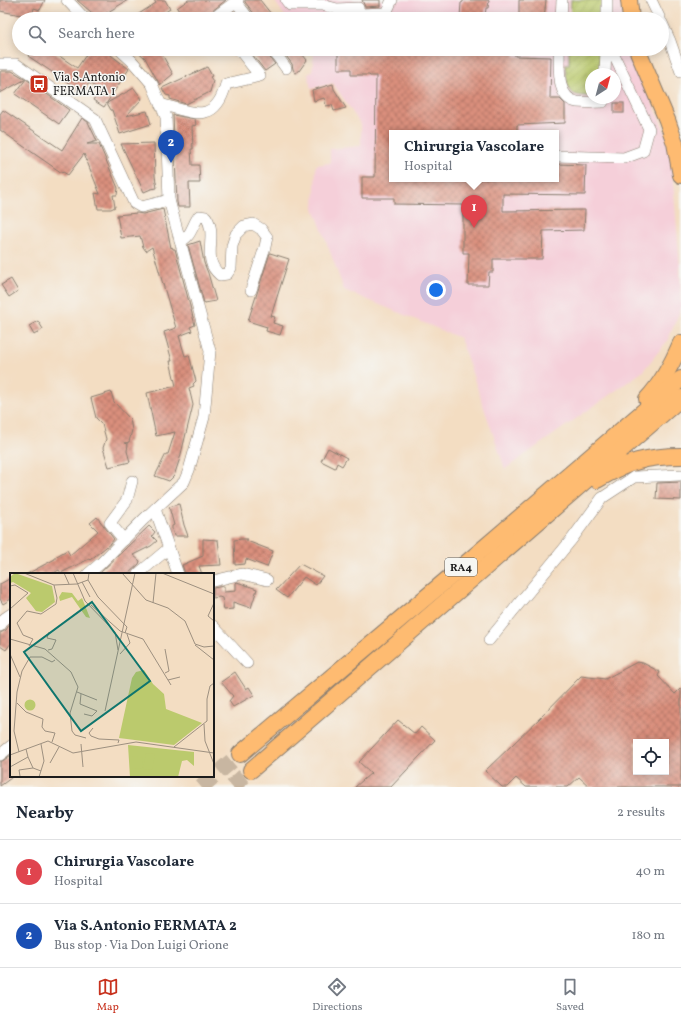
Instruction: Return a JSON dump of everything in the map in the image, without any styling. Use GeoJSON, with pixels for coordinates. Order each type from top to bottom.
{"type":"FeatureCollection","features":[{"type":"Feature","properties":{"kind":"highway"},"geometry":{"type":"LineString","coordinates":[[629,0],[630,12]]}},
{"type":"Feature","properties":{"kind":"highway"},"geometry":{"type":"LineString","coordinates":[[640,56],[675,143],[681,175]]}},
{"type":"Feature","properties":{"kind":"highway"},"geometry":{"type":"LineString","coordinates":[[614,436],[657,388],[673,362],[681,343]]}},
{"type":"Feature","properties":{"kind":"highway","name":"RA4"},"geometry":{"type":"LineString","coordinates":[[240,754],[456,572],[681,379]]}},
{"type":"Feature","properties":{"kind":"highway","name":"RA4"},"geometry":{"type":"LineString","coordinates":[[251,770],[681,398]]}},
{"type":"Feature","properties":{"kind":"highway"},"geometry":{"type":"LineString","coordinates":[[552,509],[616,469],[638,460],[658,456],[681,456]]}},
{"type":"Feature","properties":{"kind":"street"},"geometry":{"type":"LineString","coordinates":[[68,0],[79,12]]}},
{"type":"Feature","properties":{"kind":"street"},"geometry":{"type":"LineString","coordinates":[[286,0],[290,5],[322,2],[337,9],[358,4]]}},
{"type":"Feature","properties":{"kind":"street"},"geometry":{"type":"LineString","coordinates":[[386,12],[392,0]]}},
{"type":"Feature","properties":{"kind":"street"},"geometry":{"type":"LineString","coordinates":[[561,12],[562,0]]}},
{"type":"Feature","properties":{"kind":"street"},"geometry":{"type":"LineString","coordinates":[[607,0],[607,12]]}},
{"type":"Feature","properties":{"kind":"street"},"geometry":{"type":"LineString","coordinates":[[651,0],[657,12]]}},
{"type":"Feature","properties":{"kind":"street"},"geometry":{"type":"LineString","coordinates":[[223,12],[237,1],[244,12]]}},
{"type":"Feature","properties":{"kind":"street"},"geometry":{"type":"LineString","coordinates":[[669,39],[681,72]]}},
{"type":"Feature","properties":{"kind":"street"},"geometry":{"type":"LineString","coordinates":[[89,573],[101,564],[184,482],[189,470],[204,417],[210,351],[169,200],[166,117],[152,84],[127,56]]}},
{"type":"Feature","properties":{"kind":"street"},"geometry":{"type":"LineString","coordinates":[[160,104],[199,114],[213,109],[222,98],[226,84],[260,76],[244,56]]}},
{"type":"Feature","properties":{"kind":"street"},"geometry":{"type":"LineString","coordinates":[[277,56],[286,68]]}},
{"type":"Feature","properties":{"kind":"street"},"geometry":{"type":"LineString","coordinates":[[560,56],[560,86],[567,97],[576,102],[585,102]]}},
{"type":"Feature","properties":{"kind":"street"},"geometry":{"type":"LineString","coordinates":[[605,68],[606,56]]}},
{"type":"Feature","properties":{"kind":"street"},"geometry":{"type":"LineString","coordinates":[[559,156],[624,158],[643,151],[649,129],[614,56]]}},
{"type":"Feature","properties":{"kind":"street"},"geometry":{"type":"LineString","coordinates":[[0,64],[16,64],[95,119],[134,203],[142,207],[169,200]]}},
{"type":"Feature","properties":{"kind":"street"},"geometry":{"type":"LineString","coordinates":[[180,241],[186,239],[190,234],[194,223],[199,216],[206,217],[211,224],[210,262],[213,270],[220,275],[227,274],[231,268],[232,246],[236,234],[244,226],[253,224],[261,229],[267,237],[251,290]]}},
{"type":"Feature","properties":{"kind":"street"},"geometry":{"type":"LineString","coordinates":[[489,640],[572,540],[602,498],[634,477],[681,475]]}},
{"type":"Feature","properties":{"kind":"street"},"geometry":{"type":"LineString","coordinates":[[124,540],[110,523],[127,500],[132,481]]}},
{"type":"Feature","properties":{"kind":"street"},"geometry":{"type":"LineString","coordinates":[[155,509],[178,573]]}},
{"type":"Feature","properties":{"kind":"street"},"geometry":{"type":"LineString","coordinates":[[139,573],[169,548]]}},
{"type":"Feature","properties":{"kind":"street"},"geometry":{"type":"LineString","coordinates":[[214,581],[242,574],[267,580]]}},
{"type":"Feature","properties":{"kind":"street"},"geometry":{"type":"LineString","coordinates":[[0,626],[5,618],[10,615]]}},
{"type":"Feature","properties":{"kind":"street"},"geometry":{"type":"LineString","coordinates":[[214,627],[247,663]]}},
{"type":"Feature","properties":{"kind":"street"},"geometry":{"type":"LineString","coordinates":[[0,755],[10,747]]}},
{"type":"Feature","properties":{"kind":"shaded area"},"geometry":{"type":"Polygon","coordinates":[[[274,0],[620,0],[623,12],[282,12],[274,0]]]}},
{"type":"Feature","properties":{"kind":"shaded area"},"geometry":{"type":"Polygon","coordinates":[[[314,56],[632,56],[670,143],[680,267],[681,308],[668,340],[642,372],[505,469],[460,338],[344,290],[314,208],[316,165],[330,163],[330,149],[361,146],[361,125],[333,83],[311,89],[308,74],[312,72],[314,56]]]}},
{"type":"Feature","properties":{"kind":"green space"},"geometry":{"type":"Polygon","coordinates":[[[571,0],[605,0],[604,12],[570,12],[571,0]]]}},
{"type":"Feature","properties":{"kind":"green space"},"geometry":{"type":"Polygon","coordinates":[[[569,56],[603,56],[602,68],[585,68],[585,96],[576,95],[569,89],[565,65],[569,65],[569,56]]]}},
{"type":"Feature","properties":{"kind":"building"},"geometry":{"type":"Polygon","coordinates":[[[0,0],[45,0],[40,10],[34,8],[33,12],[12,12],[12,13],[0,11],[0,0]]]}},
{"type":"Feature","properties":{"kind":"building"},"geometry":{"type":"Polygon","coordinates":[[[77,0],[128,0],[108,12],[91,12],[77,0]]]}},
{"type":"Feature","properties":{"kind":"building"},"geometry":{"type":"Polygon","coordinates":[[[154,0],[165,0],[170,9],[166,12],[142,12],[156,3],[154,0]]]}},
{"type":"Feature","properties":{"kind":"building"},"geometry":{"type":"Polygon","coordinates":[[[188,0],[226,0],[211,12],[180,12],[177,8],[188,0]]]}},
{"type":"Feature","properties":{"kind":"building"},"geometry":{"type":"Polygon","coordinates":[[[245,0],[260,0],[269,12],[253,12],[245,0]]]}},
{"type":"Feature","properties":{"kind":"building"},"geometry":{"type":"Polygon","coordinates":[[[362,0],[380,0],[380,6],[365,7],[362,0]]]}},
{"type":"Feature","properties":{"kind":"building"},"geometry":{"type":"Polygon","coordinates":[[[463,0],[489,0],[488,8],[486,8],[486,12],[460,12],[461,3],[463,0]]]}},
{"type":"Feature","properties":{"kind":"building"},"geometry":{"type":"Polygon","coordinates":[[[519,0],[546,0],[545,12],[519,12],[519,0]]]}},
{"type":"Feature","properties":{"kind":"building"},"geometry":{"type":"Polygon","coordinates":[[[28,56],[59,56],[77,68],[85,56],[112,56],[129,69],[104,107],[93,100],[100,90],[89,83],[82,92],[28,56]]]}},
{"type":"Feature","properties":{"kind":"building"},"geometry":{"type":"Polygon","coordinates":[[[143,56],[163,56],[173,74],[160,85],[143,56]]]}},
{"type":"Feature","properties":{"kind":"building"},"geometry":{"type":"Polygon","coordinates":[[[253,56],[268,56],[275,64],[265,71],[253,56]]]}},
{"type":"Feature","properties":{"kind":"building"},"geometry":{"type":"Polygon","coordinates":[[[286,56],[304,56],[307,60],[299,71],[295,73],[292,64],[286,56]]]}},
{"type":"Feature","properties":{"kind":"building"},"geometry":{"type":"Polygon","coordinates":[[[338,56],[551,57],[550,99],[560,99],[565,104],[565,123],[517,125],[517,130],[389,130],[389,182],[559,182],[559,164],[586,165],[585,195],[503,194],[503,211],[585,210],[584,230],[543,231],[542,259],[493,259],[493,272],[489,272],[488,285],[468,285],[469,253],[463,253],[463,205],[394,204],[394,198],[362,198],[362,177],[375,177],[376,76],[351,75],[351,69],[338,69],[338,56]]]}},
{"type":"Feature","properties":{"kind":"building"},"geometry":{"type":"Polygon","coordinates":[[[207,67],[213,81],[210,92],[186,104],[170,99],[170,96],[166,95],[162,88],[207,67]]]}},
{"type":"Feature","properties":{"kind":"building"},"geometry":{"type":"Polygon","coordinates":[[[12,71],[26,79],[0,93],[0,72],[12,71]]]}},
{"type":"Feature","properties":{"kind":"building"},"geometry":{"type":"Polygon","coordinates":[[[26,79],[69,110],[59,124],[15,94],[26,79]]]}},
{"type":"Feature","properties":{"kind":"building"},"geometry":{"type":"Polygon","coordinates":[[[333,84],[334,89],[346,108],[334,111],[332,105],[326,106],[324,98],[314,101],[312,90],[333,84]]]}},
{"type":"Feature","properties":{"kind":"building"},"geometry":{"type":"Polygon","coordinates":[[[134,88],[142,99],[126,116],[147,111],[151,124],[120,134],[112,110],[107,103],[134,88]]]}},
{"type":"Feature","properties":{"kind":"building"},"geometry":{"type":"Polygon","coordinates":[[[624,103],[624,113],[614,113],[614,104],[624,103]]]}},
{"type":"Feature","properties":{"kind":"building"},"geometry":{"type":"Polygon","coordinates":[[[3,110],[62,150],[82,118],[88,122],[97,141],[87,144],[99,144],[118,188],[117,195],[113,195],[115,207],[111,209],[98,209],[95,193],[100,194],[84,154],[68,175],[63,172],[62,173],[0,130],[0,114],[3,110]]]}},
{"type":"Feature","properties":{"kind":"building"},"geometry":{"type":"Polygon","coordinates":[[[173,115],[195,119],[196,125],[192,126],[192,165],[199,165],[200,183],[189,183],[190,207],[178,207],[177,202],[173,115]]]}},
{"type":"Feature","properties":{"kind":"building"},"geometry":{"type":"Polygon","coordinates":[[[154,143],[157,188],[144,192],[121,144],[154,143]]]}},
{"type":"Feature","properties":{"kind":"building"},"geometry":{"type":"Polygon","coordinates":[[[163,209],[171,248],[172,247],[175,249],[195,325],[190,327],[192,331],[179,336],[185,356],[189,355],[196,381],[193,384],[194,386],[189,388],[193,405],[180,458],[174,476],[169,481],[155,476],[166,454],[168,454],[175,432],[156,436],[147,393],[176,386],[170,361],[172,361],[164,332],[176,328],[152,247],[146,251],[143,247],[140,236],[121,238],[117,215],[137,213],[143,214],[163,209]]]}},
{"type":"Feature","properties":{"kind":"building"},"geometry":{"type":"Polygon","coordinates":[[[200,241],[204,263],[216,301],[204,303],[188,245],[200,241]]]}},
{"type":"Feature","properties":{"kind":"building"},"geometry":{"type":"Polygon","coordinates":[[[270,253],[289,259],[271,316],[275,317],[273,323],[283,326],[280,335],[266,331],[267,327],[248,321],[270,253]]]}},
{"type":"Feature","properties":{"kind":"building"},"geometry":{"type":"Polygon","coordinates":[[[11,279],[18,291],[9,297],[1,285],[11,279]]]}},
{"type":"Feature","properties":{"kind":"building"},"geometry":{"type":"Polygon","coordinates":[[[38,321],[43,329],[34,335],[29,326],[38,321]]]}},
{"type":"Feature","properties":{"kind":"building"},"geometry":{"type":"Polygon","coordinates":[[[111,392],[114,402],[130,419],[132,430],[129,442],[125,443],[128,444],[127,451],[130,462],[109,467],[103,448],[106,439],[102,424],[96,418],[91,398],[111,392]]]}},
{"type":"Feature","properties":{"kind":"building"},"geometry":{"type":"Polygon","coordinates":[[[328,448],[347,458],[342,466],[337,463],[335,468],[321,461],[328,448]]]}},
{"type":"Feature","properties":{"kind":"building"},"geometry":{"type":"Polygon","coordinates":[[[681,482],[681,500],[656,499],[657,483],[681,482]]]}},
{"type":"Feature","properties":{"kind":"building"},"geometry":{"type":"Polygon","coordinates":[[[179,504],[188,536],[174,536],[172,529],[172,526],[174,525],[169,507],[179,504]]]}},
{"type":"Feature","properties":{"kind":"building"},"geometry":{"type":"Polygon","coordinates":[[[97,517],[114,539],[111,543],[90,560],[89,559],[61,573],[59,570],[54,573],[29,573],[55,559],[55,557],[67,550],[70,555],[98,531],[90,523],[97,517]]]}},
{"type":"Feature","properties":{"kind":"building"},"geometry":{"type":"Polygon","coordinates":[[[149,526],[155,532],[152,536],[157,541],[151,546],[133,555],[140,561],[139,564],[129,573],[100,573],[149,526]]]}},
{"type":"Feature","properties":{"kind":"building"},"geometry":{"type":"Polygon","coordinates":[[[203,539],[218,540],[221,565],[199,566],[202,573],[185,573],[182,565],[203,556],[203,539]]]}},
{"type":"Feature","properties":{"kind":"building"},"geometry":{"type":"Polygon","coordinates":[[[247,539],[247,541],[273,551],[267,567],[246,559],[245,564],[235,565],[234,540],[247,539]]]}},
{"type":"Feature","properties":{"kind":"building"},"geometry":{"type":"Polygon","coordinates":[[[300,564],[323,576],[316,585],[304,577],[287,598],[276,590],[300,564]]]}},
{"type":"Feature","properties":{"kind":"building"},"geometry":{"type":"Polygon","coordinates":[[[10,579],[10,600],[3,604],[0,599],[0,584],[10,579]]]}},
{"type":"Feature","properties":{"kind":"building"},"geometry":{"type":"Polygon","coordinates":[[[237,582],[257,589],[251,608],[233,602],[233,609],[224,610],[222,598],[214,598],[214,588],[224,586],[224,592],[236,591],[237,582]]]}},
{"type":"Feature","properties":{"kind":"building"},"geometry":{"type":"Polygon","coordinates":[[[10,624],[10,644],[6,650],[0,646],[0,633],[6,630],[10,624]]]}},
{"type":"Feature","properties":{"kind":"building"},"geometry":{"type":"Polygon","coordinates":[[[637,662],[643,663],[660,672],[658,676],[675,694],[681,688],[681,787],[590,787],[579,777],[568,787],[526,787],[516,778],[507,787],[502,787],[485,771],[581,676],[605,679],[637,662]]]}},
{"type":"Feature","properties":{"kind":"building"},"geometry":{"type":"Polygon","coordinates":[[[235,672],[246,689],[249,687],[254,695],[233,707],[229,701],[233,696],[221,682],[235,672]]]}},
{"type":"Feature","properties":{"kind":"building"},"geometry":{"type":"Polygon","coordinates":[[[398,720],[415,734],[421,727],[435,740],[391,787],[355,787],[371,773],[359,762],[398,720]]]}},
{"type":"Feature","properties":{"kind":"building"},"geometry":{"type":"Polygon","coordinates":[[[10,756],[11,778],[0,786],[0,762],[10,756]]]}},
{"type":"Feature","properties":{"kind":"tunnel"},"geometry":{"type":"LineString","coordinates":[[214,776],[240,754]]}},
{"type":"Feature","properties":{"kind":"tunnel"},"geometry":{"type":"LineString","coordinates":[[232,787],[251,770]]}},
{"type":"Feature","properties":{"kind":"tunnel"},"geometry":{"type":"LineString","coordinates":[[201,787],[213,777]]}},
{"type":"Feature","properties":{"kind":"place","name":"Via S.Antonio FERMATA 1"},"geometry":{"type":"Point","coordinates":[39,84]}},
{"type":"Feature","properties":{"kind":"place","name":"Via S.Antonio FERMATA 2"},"geometry":{"type":"Point","coordinates":[171,163]}},
{"type":"Feature","properties":{"kind":"place","name":"Chirurgia Vascolare"},"geometry":{"type":"Point","coordinates":[474,228]}}]}
